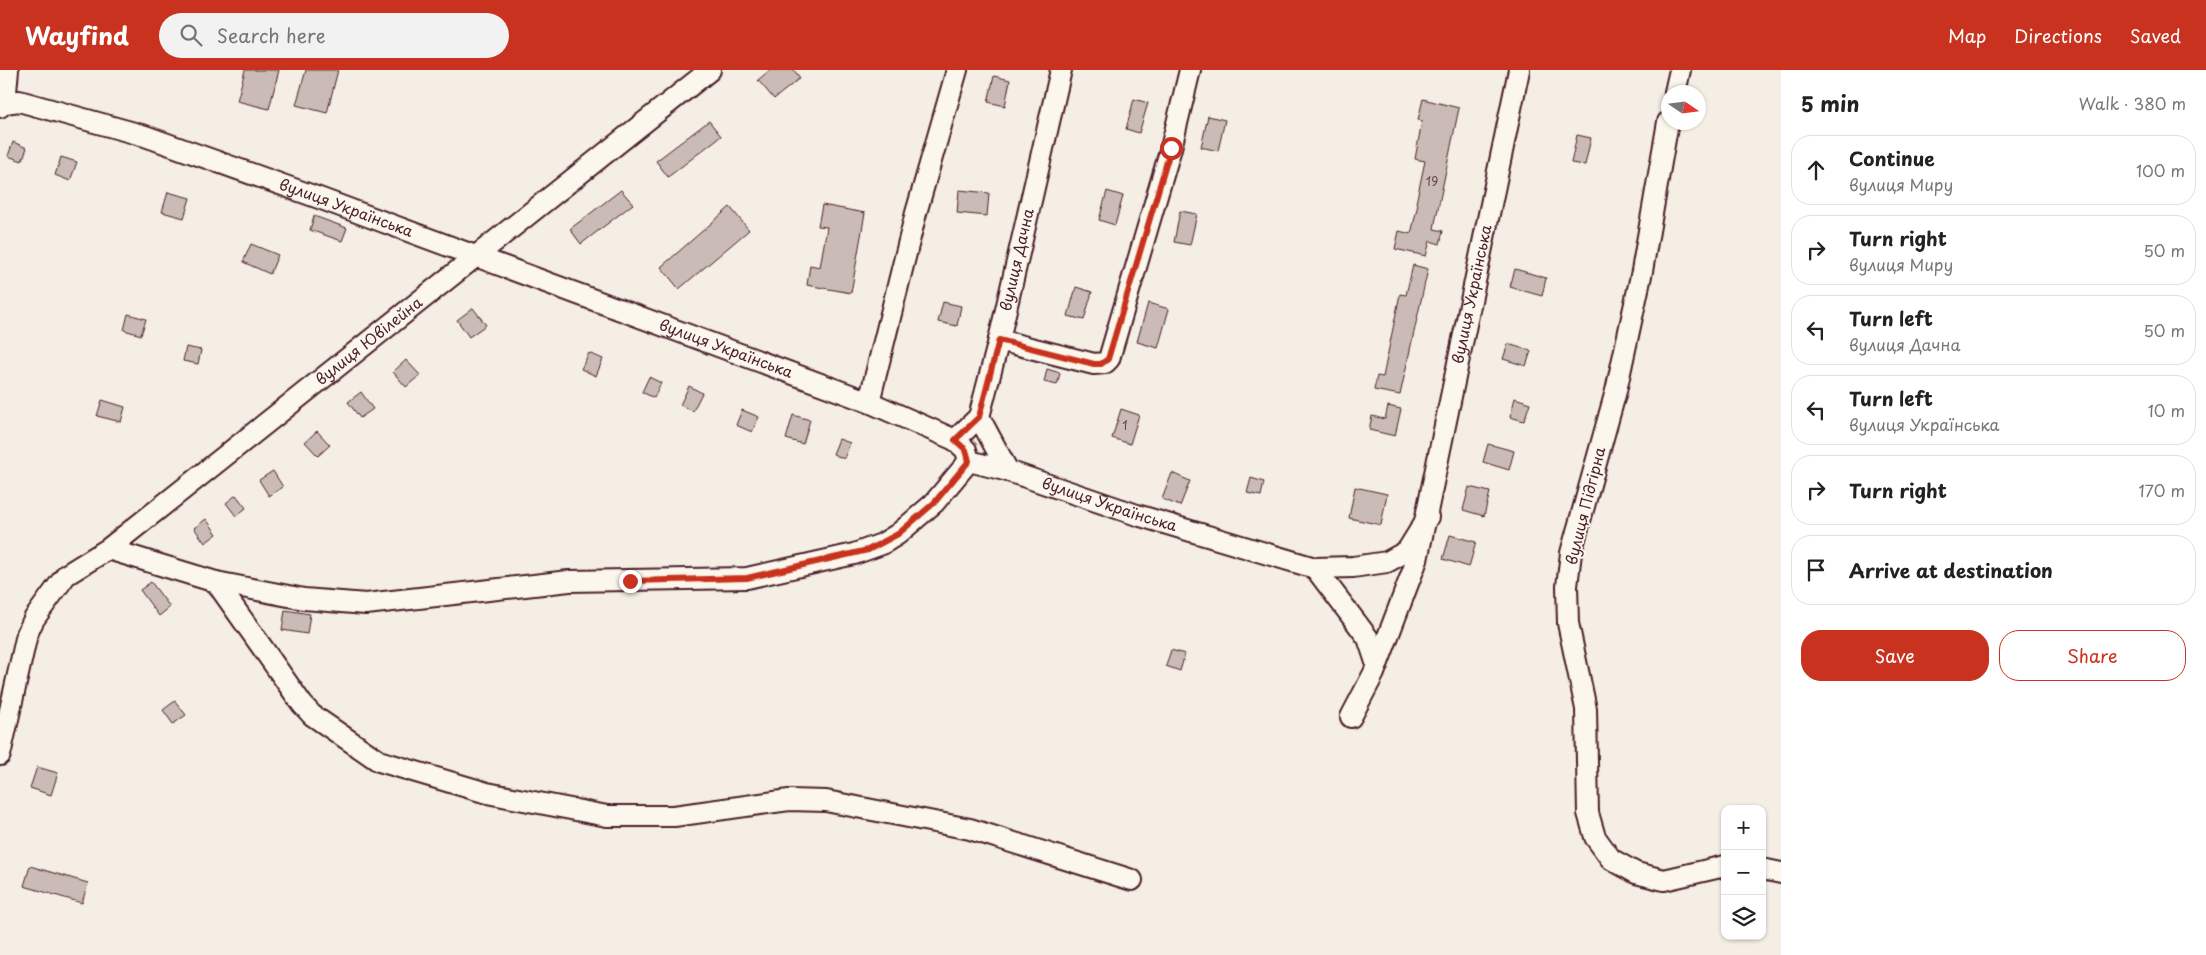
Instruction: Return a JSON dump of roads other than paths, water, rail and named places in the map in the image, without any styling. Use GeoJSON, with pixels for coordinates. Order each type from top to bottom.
{"type":"FeatureCollection","features":[{"type":"Feature","properties":{"kind":"street"},"geometry":{"type":"LineString","coordinates":[[3,105],[8,70]]}},
{"type":"Feature","properties":{"kind":"street","name":"вулиця Ювілейна"},"geometry":{"type":"LineString","coordinates":[[0,755],[28,634],[34,619],[66,576],[108,549],[710,70]]}},
{"type":"Feature","properties":{"kind":"street"},"geometry":{"type":"LineString","coordinates":[[869,402],[916,213],[957,70]]}},
{"type":"Feature","properties":{"kind":"street","name":"вулиця Дачна"},"geometry":{"type":"LineString","coordinates":[[979,417],[999,340],[1061,70]]}},
{"type":"Feature","properties":{"kind":"street"},"geometry":{"type":"LineString","coordinates":[[999,340],[1094,364],[1101,364],[1108,359],[1171,148],[1190,70]]}},
{"type":"Feature","properties":{"kind":"street","name":"вулиця Українська"},"geometry":{"type":"LineString","coordinates":[[1351,717],[1363,697],[1377,665],[1417,560],[1428,517],[1519,70]]}},
{"type":"Feature","properties":{"kind":"street"},"geometry":{"type":"LineString","coordinates":[[1677,85],[1680,70]]}},
{"type":"Feature","properties":{"kind":"street","name":"вулиця Українська"},"geometry":{"type":"LineString","coordinates":[[3,105],[19,101],[144,136],[869,402],[955,440]]}},
{"type":"Feature","properties":{"kind":"street","name":"вулиця Підгірна"},"geometry":{"type":"LineString","coordinates":[[1667,130],[1642,271],[1616,391],[1571,553],[1567,586],[1568,623],[1586,709],[1588,814],[1596,837],[1611,859],[1636,872],[1664,880],[1721,867]]}},
{"type":"Feature","properties":{"kind":"street"},"geometry":{"type":"LineString","coordinates":[[108,549],[216,582],[304,599],[366,604],[569,581],[747,578],[854,554],[882,544],[898,534],[934,503],[969,461],[966,450],[955,440],[979,417],[1008,471]]}},
{"type":"Feature","properties":{"kind":"street","name":"вулиця Українська"},"geometry":{"type":"LineString","coordinates":[[969,461],[1008,471],[1137,515],[1315,568],[1353,567],[1387,562],[1408,551],[1428,517]]}},
{"type":"Feature","properties":{"kind":"street"},"geometry":{"type":"LineString","coordinates":[[1315,568],[1368,638],[1377,665]]}},
{"type":"Feature","properties":{"kind":"street"},"geometry":{"type":"LineString","coordinates":[[216,582],[302,704],[312,715],[379,761],[487,793],[607,816],[674,816],[789,800],[826,801],[970,829],[1132,880]]}},
{"type":"Feature","properties":{"kind":"street"},"geometry":{"type":"LineString","coordinates":[[1356,621],[1392,627]]}},
{"type":"Feature","properties":{"kind":"street"},"geometry":{"type":"LineString","coordinates":[[1766,870],[1781,873]]}}]}
